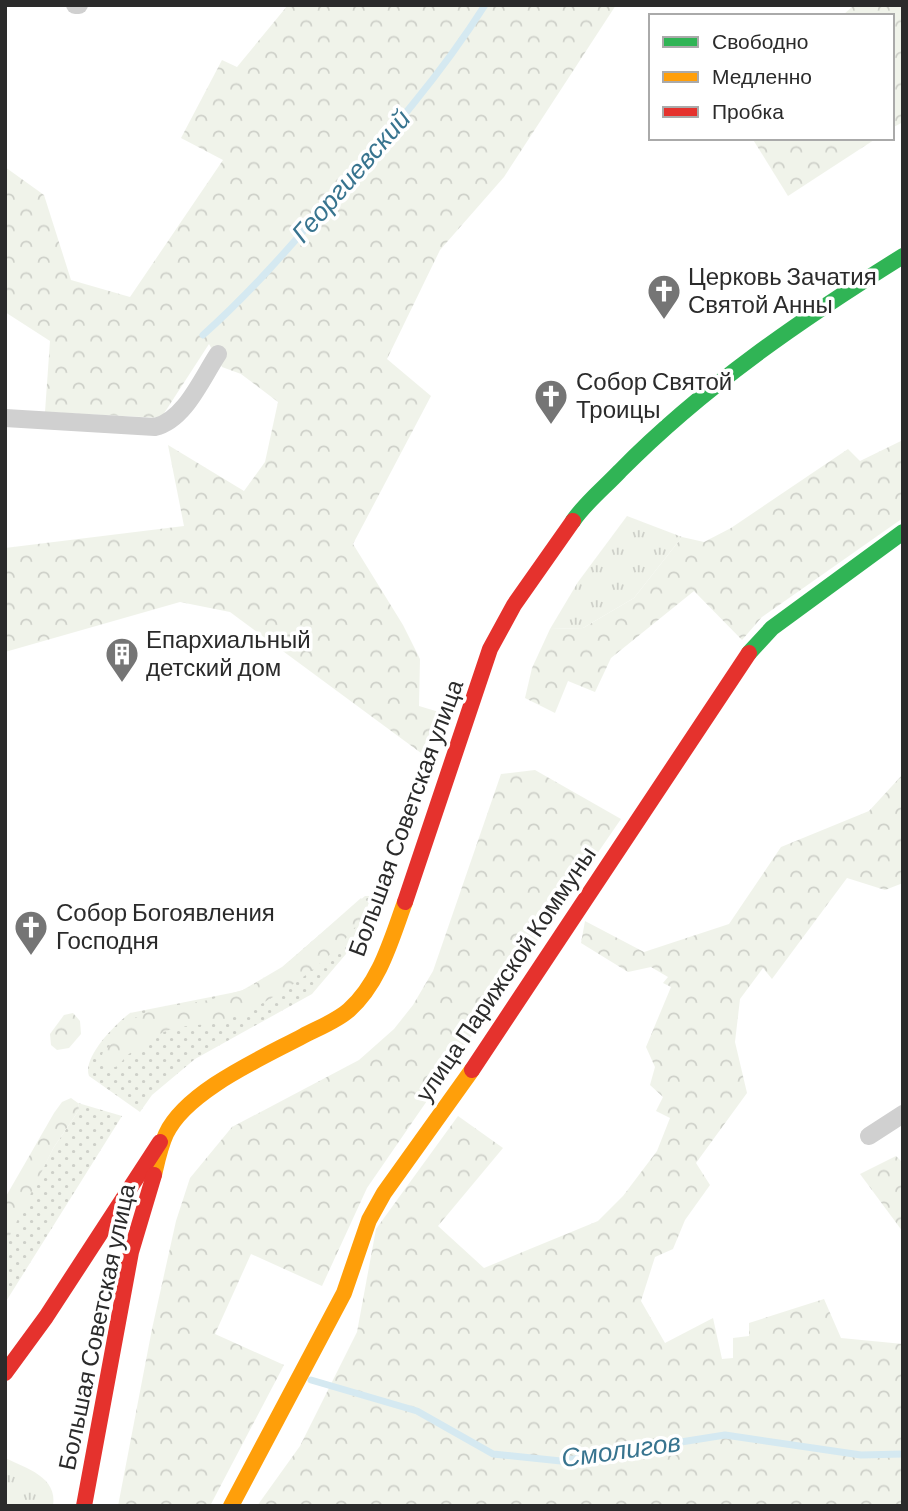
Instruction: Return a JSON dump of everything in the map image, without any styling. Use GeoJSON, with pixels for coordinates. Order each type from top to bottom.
{"type":"FeatureCollection","features":[{"type":"Feature","properties":{"kind":"main road","name":"Большая Советская улица"},"geometry":{"type":"LineString","coordinates":[[84,1506],[131,1252],[166,1133],[183,1112],[205,1093],[233,1074],[348,1012],[369,988],[387,952],[415,875],[490,649],[514,606],[576,516],[651,440],[722,380],[820,308],[903,256]]}},
{"type":"Feature","properties":{"kind":"main road","name":"улица Парижской Коммуны"},"geometry":{"type":"LineString","coordinates":[[231,1506],[344,1293],[369,1220],[384,1193],[516,1008],[609,862],[751,651],[772,628],[903,532]]}},
{"type":"Feature","properties":{"kind":"main road"},"geometry":{"type":"LineString","coordinates":[[5,1373],[81,1266],[127,1189],[166,1133]]}},
{"type":"Feature","properties":{"kind":"street"},"geometry":{"type":"LineString","coordinates":[[5,418],[155,426],[164,424],[183,408],[218,354]]}},
{"type":"Feature","properties":{"kind":"street"},"geometry":{"type":"LineString","coordinates":[[869,1136],[903,1114]]}},
{"type":"Feature","properties":{"kind":"green space"},"geometry":{"type":"Polygon","coordinates":[[[288,5],[616,5],[504,177],[440,250],[387,359],[431,396],[353,544],[403,625],[420,659],[419,706],[439,712],[421,753],[230,612],[180,602],[5,652],[5,548],[184,526],[168,445],[244,491],[265,462],[278,402],[241,374],[222,367],[209,344],[161,418],[45,412],[50,341],[5,312],[5,167],[44,195],[71,280],[130,297],[223,160],[181,138],[222,60],[237,67],[288,5]]]}},
{"type":"Feature","properties":{"kind":"green space"},"geometry":{"type":"Polygon","coordinates":[[[854,5],[903,5],[903,122],[894,127],[894,14],[844,14],[854,5]]]}},
{"type":"Feature","properties":{"kind":"green space"},"geometry":{"type":"Polygon","coordinates":[[[753,140],[874,140],[788,196],[753,140]]]}},
{"type":"Feature","properties":{"kind":"green space"},"geometry":{"type":"Polygon","coordinates":[[[903,440],[903,518],[762,617],[742,640],[694,591],[611,658],[595,692],[568,681],[555,713],[525,698],[532,668],[550,629],[583,628],[634,598],[682,537],[704,542],[731,528],[848,449],[860,461],[903,440]]]}},
{"type":"Feature","properties":{"kind":"green space"},"geometry":{"type":"Polygon","coordinates":[[[627,516],[682,537],[634,598],[583,628],[550,629],[578,582],[627,516]]]}},
{"type":"Feature","properties":{"kind":"green space"},"geometry":{"type":"Polygon","coordinates":[[[535,770],[621,819],[367,1188],[322,1286],[251,1254],[215,1334],[284,1365],[210,1506],[118,1506],[152,1329],[176,1221],[190,1178],[232,1127],[359,1060],[394,1029],[413,1005],[433,971],[501,774],[535,770]]]}},
{"type":"Feature","properties":{"kind":"green space"},"geometry":{"type":"Polygon","coordinates":[[[903,774],[903,883],[885,890],[847,878],[772,979],[763,968],[740,999],[735,1042],[747,1093],[696,1163],[710,1185],[685,1220],[673,1249],[655,1257],[641,1301],[665,1343],[713,1318],[722,1359],[733,1358],[733,1338],[749,1336],[749,1323],[824,1299],[841,1338],[903,1344],[903,1506],[257,1506],[300,1446],[357,1332],[376,1229],[458,1116],[503,1148],[438,1226],[484,1268],[598,1221],[623,1196],[657,1151],[670,1118],[656,1111],[663,1097],[650,1085],[655,1067],[646,1047],[671,987],[663,983],[668,977],[651,967],[628,972],[581,943],[585,921],[644,952],[729,924],[781,847],[869,811],[903,774]]]}},
{"type":"Feature","properties":{"kind":"green space"},"geometry":{"type":"Polygon","coordinates":[[[365,896],[372,896],[346,954],[312,994],[195,1059],[152,1095],[140,1112],[89,1076],[90,1060],[95,1051],[116,1025],[130,1013],[241,991],[282,967],[365,896]]]}},
{"type":"Feature","properties":{"kind":"green space"},"geometry":{"type":"Polygon","coordinates":[[[361,898],[368,906],[357,924],[343,942],[305,976],[241,1014],[222,1021],[178,1027],[164,1032],[128,1054],[116,1067],[107,1068],[102,1054],[113,1042],[110,1036],[114,1029],[153,1009],[209,1000],[246,989],[276,973],[361,898]]]}},
{"type":"Feature","properties":{"kind":"green space"},"geometry":{"type":"Polygon","coordinates":[[[73,1013],[80,1021],[81,1034],[69,1048],[57,1050],[51,1045],[50,1034],[64,1015],[73,1013]]]}},
{"type":"Feature","properties":{"kind":"green space"},"geometry":{"type":"Polygon","coordinates":[[[71,1098],[78,1103],[79,1110],[54,1147],[5,1245],[5,1198],[54,1113],[62,1102],[71,1098]]]}},
{"type":"Feature","properties":{"kind":"green space"},"geometry":{"type":"Polygon","coordinates":[[[78,1103],[122,1116],[5,1303],[5,1245],[9,1234],[54,1147],[79,1110],[78,1103]]]}},
{"type":"Feature","properties":{"kind":"green space"},"geometry":{"type":"Polygon","coordinates":[[[896,1156],[903,1163],[903,1232],[860,1174],[896,1156]]]}},
{"type":"Feature","properties":{"kind":"green space"},"geometry":{"type":"Polygon","coordinates":[[[5,1458],[31,1470],[46,1481],[51,1488],[53,1506],[5,1506],[5,1458]]]}},
{"type":"Feature","properties":{"kind":"waterway","name":"Георгиевский"},"geometry":{"type":"LineString","coordinates":[[203,335],[270,269],[393,128],[432,81],[485,5]]}},
{"type":"Feature","properties":{"kind":"waterway","name":"Смолигов"},"geometry":{"type":"LineString","coordinates":[[311,1380],[417,1411],[493,1454],[561,1461],[725,1435],[861,1455],[903,1454]]}},
{"type":"Feature","properties":{"kind":"traffic: fast"},"geometry":{"type":"LineString","coordinates":[[573,521],[589,501],[685,410],[791,329],[903,256]]}},
{"type":"Feature","properties":{"kind":"traffic: fast"},"geometry":{"type":"LineString","coordinates":[[749,653],[772,628],[903,532]]}},
{"type":"Feature","properties":{"kind":"traffic: slow"},"geometry":{"type":"LineString","coordinates":[[154,1175],[166,1134],[176,1118],[190,1104],[247,1065],[339,1018],[360,999],[377,974],[405,902]]}},
{"type":"Feature","properties":{"kind":"traffic: slow"},"geometry":{"type":"LineString","coordinates":[[231,1506],[344,1293],[369,1220],[384,1193],[472,1070]]}},
{"type":"Feature","properties":{"kind":"traffic: jam"},"geometry":{"type":"LineString","coordinates":[[405,902],[490,649],[514,605],[573,521]]}},
{"type":"Feature","properties":{"kind":"traffic: jam"},"geometry":{"type":"LineString","coordinates":[[472,1070],[749,653]]}},
{"type":"Feature","properties":{"kind":"traffic: jam"},"geometry":{"type":"LineString","coordinates":[[5,1373],[46,1317],[160,1142]]}},
{"type":"Feature","properties":{"kind":"traffic: jam"},"geometry":{"type":"LineString","coordinates":[[84,1506],[131,1252],[154,1175]]}},
{"type":"Feature","properties":{"kind":"place","name":"Церковь Зачатия Святой Анны"},"geometry":{"type":"Point","coordinates":[664,321]}},
{"type":"Feature","properties":{"kind":"place","name":"Собор Святой Троицы"},"geometry":{"type":"Point","coordinates":[551,426]}},
{"type":"Feature","properties":{"kind":"place","name":"Епархиальный детский дом"},"geometry":{"type":"Point","coordinates":[122,684]}},
{"type":"Feature","properties":{"kind":"place","name":"Собор Богоявления Господня"},"geometry":{"type":"Point","coordinates":[31,957]}}]}
